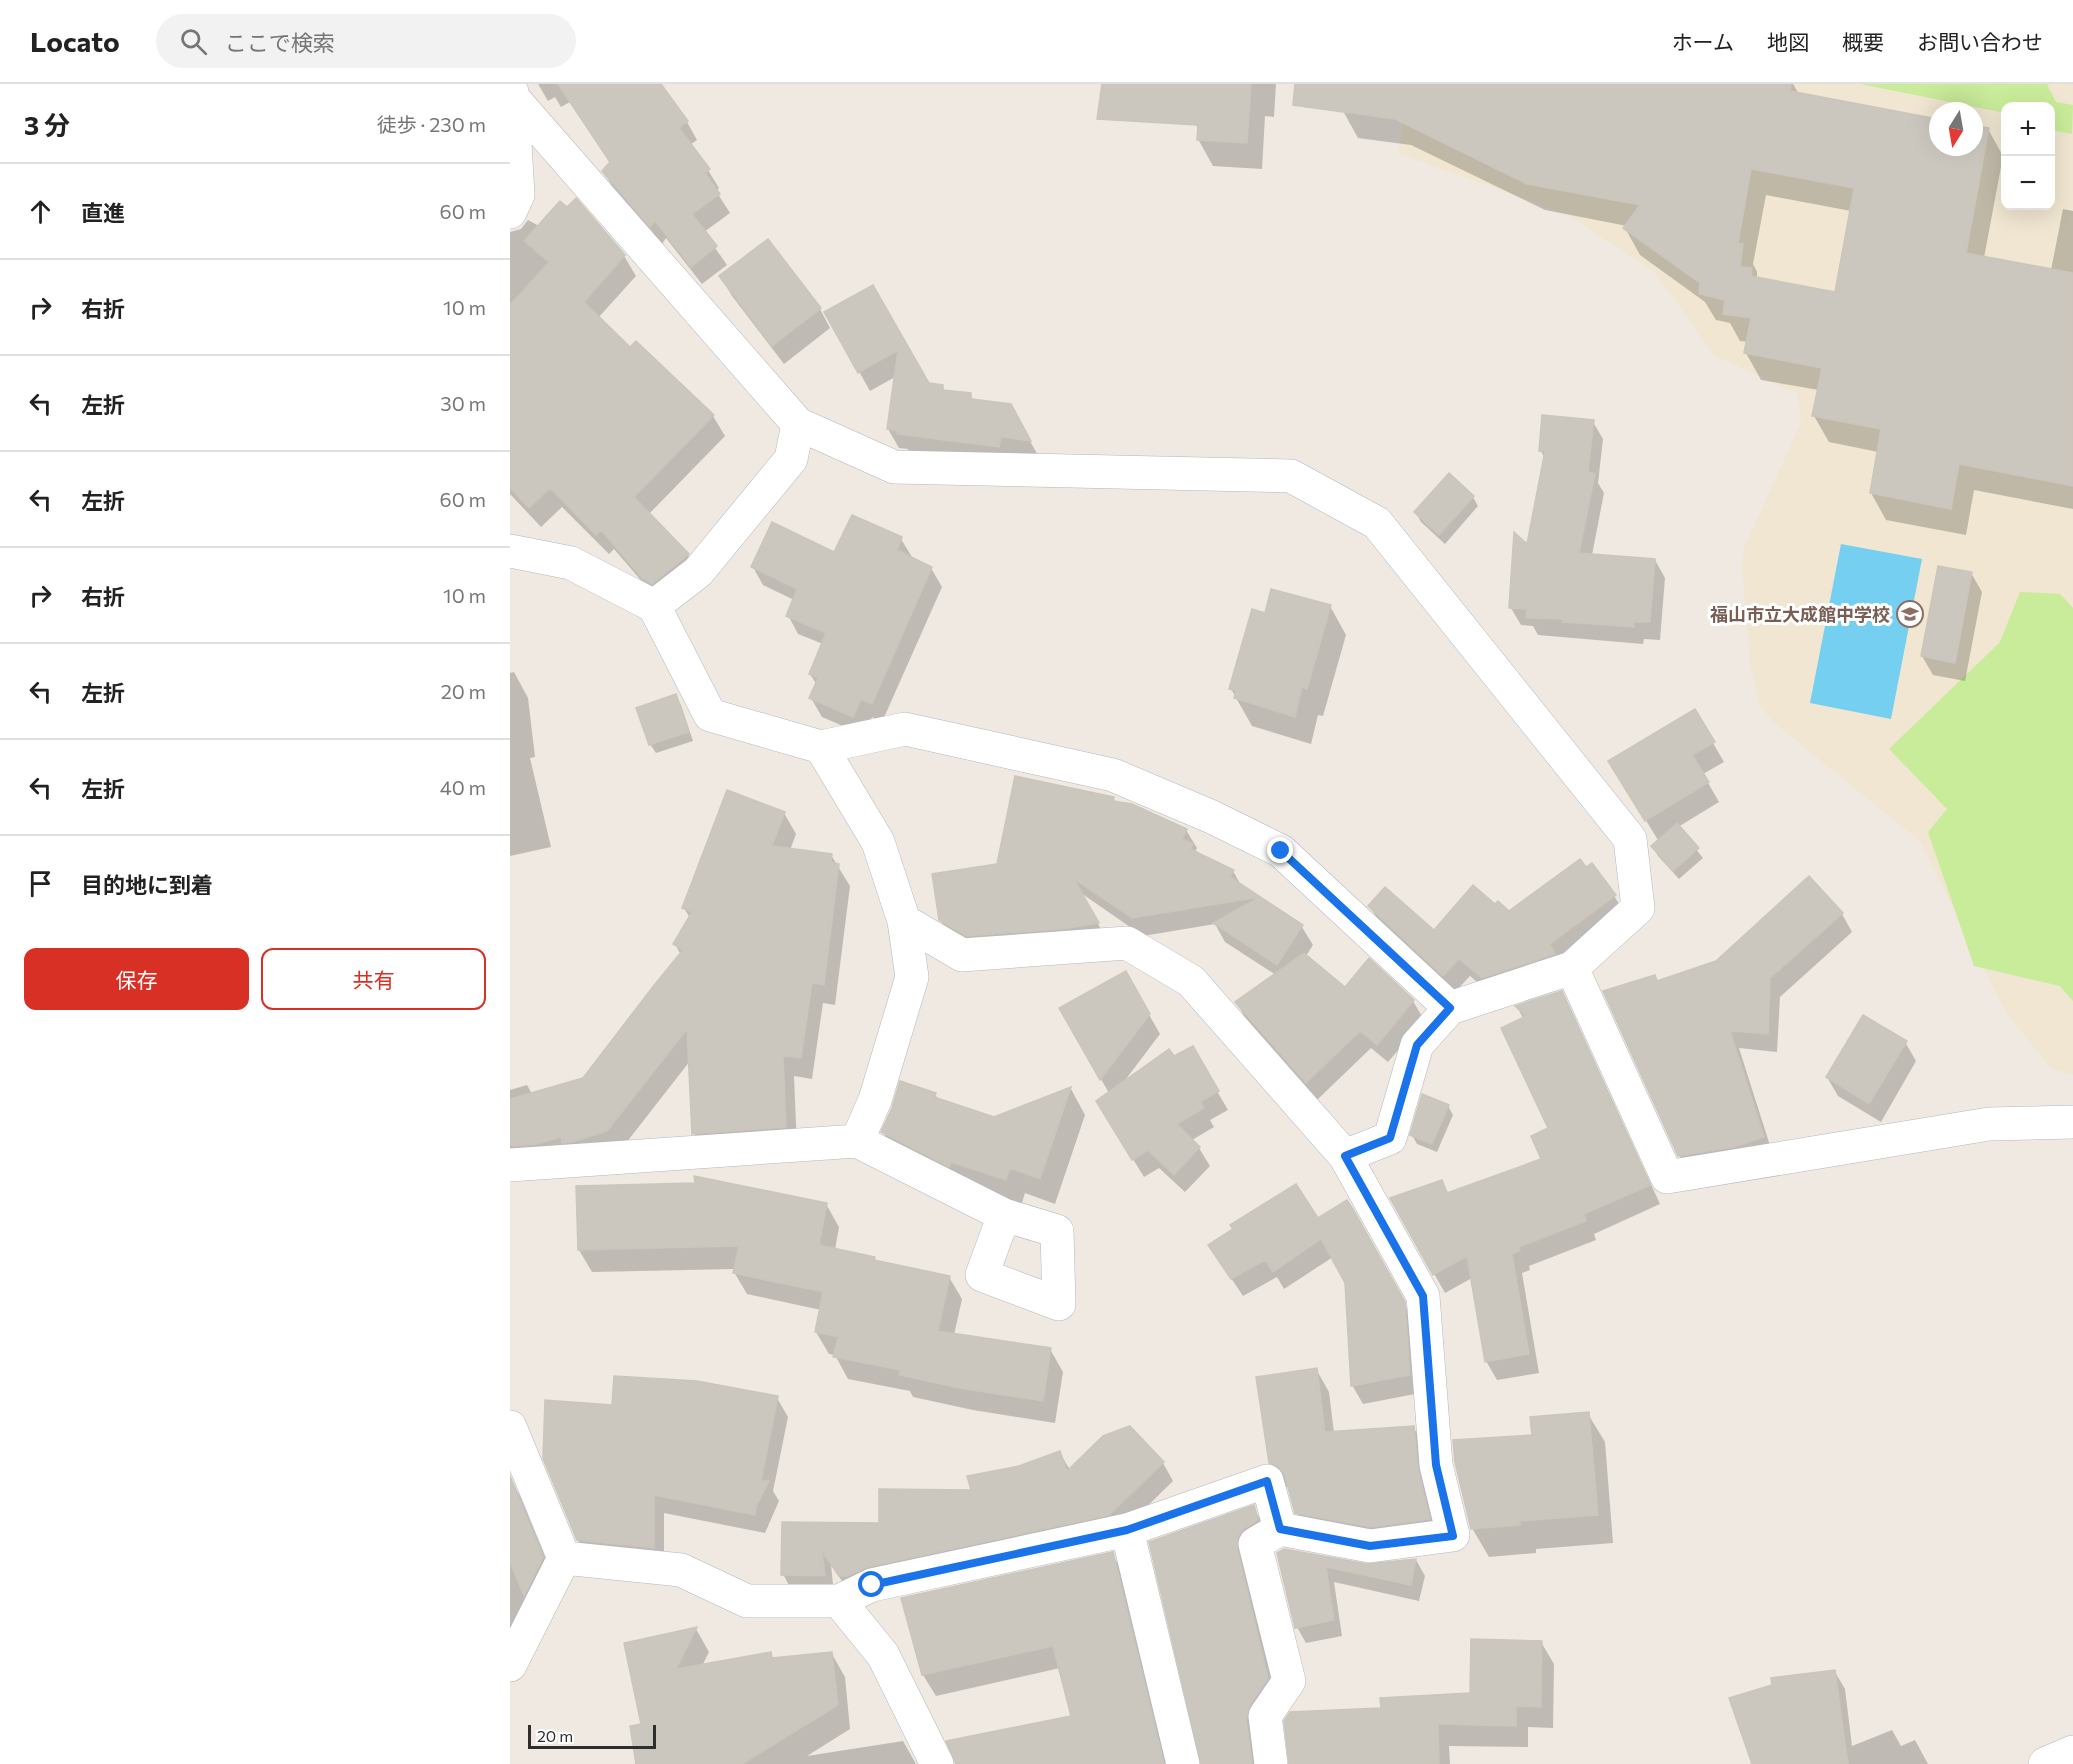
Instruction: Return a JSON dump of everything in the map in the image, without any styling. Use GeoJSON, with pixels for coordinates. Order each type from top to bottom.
{"type":"FeatureCollection","features":[{"type":"Feature","properties":{"kind":"street"},"geometry":{"type":"LineString","coordinates":[[510,212],[518,195],[512,91]]}},
{"type":"Feature","properties":{"kind":"street"},"geometry":{"type":"LineString","coordinates":[[512,91],[798,424],[894,467],[1291,476],[1377,523],[1630,838],[1638,908],[1572,968],[1450,1008],[1417,1045],[1390,1138],[1345,1156]]}},
{"type":"Feature","properties":{"kind":"street"},"geometry":{"type":"LineString","coordinates":[[654,606],[698,572],[792,459],[798,424]]}},
{"type":"Feature","properties":{"kind":"street"},"geometry":{"type":"LineString","coordinates":[[510,551],[571,563],[654,606],[710,715],[821,747],[905,729],[1113,775],[1212,817],[1281,851],[1450,1008]]}},
{"type":"Feature","properties":{"kind":"street"},"geometry":{"type":"LineString","coordinates":[[821,747],[878,842],[904,921],[912,977],[875,1100],[857,1141]]}},
{"type":"Feature","properties":{"kind":"street"},"geometry":{"type":"LineString","coordinates":[[904,921],[962,955],[1127,943],[1191,981],[1345,1156],[1423,1296],[1436,1465],[1453,1536],[1370,1546],[1280,1529],[1255,1544],[1289,1680],[1265,1716],[1271,1764]]}},
{"type":"Feature","properties":{"kind":"street"},"geometry":{"type":"LineString","coordinates":[[1572,968],[1667,1177],[1989,1124],[2073,1122]]}},
{"type":"Feature","properties":{"kind":"street"},"geometry":{"type":"LineString","coordinates":[[510,1165],[857,1141],[1004,1215]]}},
{"type":"Feature","properties":{"kind":"street"},"geometry":{"type":"LineString","coordinates":[[510,1427],[564,1558],[510,1665]]}},
{"type":"Feature","properties":{"kind":"street"},"geometry":{"type":"LineString","coordinates":[[564,1558],[681,1570],[747,1601],[839,1601],[872,1585],[1127,1530],[1267,1481],[1280,1529]]}},
{"type":"Feature","properties":{"kind":"street"},"geometry":{"type":"LineString","coordinates":[[1127,1530],[1183,1764]]}},
{"type":"Feature","properties":{"kind":"street"},"geometry":{"type":"LineString","coordinates":[[839,1601],[883,1655],[937,1764]]}},
{"type":"Feature","properties":{"kind":"street"},"geometry":{"type":"LineString","coordinates":[[2045,1764],[2073,1752]]}},
{"type":"Feature","properties":{"kind":"shaded area","name":"福山市立大成館中学校"},"geometry":{"type":"Polygon","coordinates":[[[1409,84],[2073,84],[2073,1075],[2051,1068],[2007,1014],[1919,840],[1773,722],[1759,704],[1750,661],[1742,567],[1744,548],[1801,423],[1798,394],[1714,355],[1655,272],[1568,215],[1398,153],[1409,84]]]}},
{"type":"Feature","properties":{"kind":"green space"},"geometry":{"type":"Polygon","coordinates":[[[1860,84],[2047,84],[2056,102],[2073,105],[2072,134],[2055,131],[2055,102],[2001,102],[2001,112],[1983,109],[1983,102],[1950,102],[1860,84]]]}},
{"type":"Feature","properties":{"kind":"green space"},"geometry":{"type":"Polygon","coordinates":[[[2020,592],[2060,594],[2073,608],[2073,1001],[2060,986],[1974,966],[1928,832],[1947,809],[1889,749],[2000,642],[2020,592]]]}},
{"type":"Feature","properties":{"kind":"water"},"geometry":{"type":"Polygon","coordinates":[[[1841,544],[1922,559],[1891,719],[1810,703],[1841,544]]]}},
{"type":"Feature","properties":{"kind":"building"},"geometry":{"type":"Polygon","coordinates":[[[558,84],[661,84],[688,121],[679,128],[710,169],[705,173],[720,194],[692,214],[717,246],[691,267],[655,221],[650,227],[602,171],[610,162],[558,84]]]}},
{"type":"Feature","properties":{"kind":"building"},"geometry":{"type":"Polygon","coordinates":[[[1102,84],[1251,84],[1247,143],[1197,140],[1198,125],[1097,119],[1102,84]]]}},
{"type":"Feature","properties":{"kind":"building"},"geometry":{"type":"Polygon","coordinates":[[[1295,84],[1791,84],[1790,91],[1929,117],[1929,156],[1983,156],[1983,127],[1989,128],[1966,253],[2073,273],[2073,486],[1959,464],[1951,509],[1870,493],[1881,429],[1812,416],[1822,368],[1744,353],[1751,318],[1723,314],[1725,300],[1699,294],[1700,283],[1623,228],[1640,205],[1527,184],[1395,119],[1293,105],[1295,84]],[[1751,169],[1738,243],[1743,244],[1740,267],[1752,268],[1751,276],[1835,292],[1854,188],[1751,169]]]}},
{"type":"Feature","properties":{"kind":"building"},"geometry":{"type":"Polygon","coordinates":[[[576,198],[625,255],[584,302],[630,347],[636,341],[714,415],[634,497],[689,554],[652,584],[643,579],[601,530],[596,535],[550,488],[529,508],[510,488],[510,305],[549,262],[524,241],[560,201],[567,207],[576,198]]]}},
{"type":"Feature","properties":{"kind":"building"},"geometry":{"type":"Polygon","coordinates":[[[768,239],[821,308],[772,346],[719,276],[768,239]]]}},
{"type":"Feature","properties":{"kind":"building"},"geometry":{"type":"Polygon","coordinates":[[[873,285],[929,383],[943,385],[943,390],[971,393],[971,399],[1011,404],[1031,441],[1001,437],[999,447],[897,434],[897,431],[887,429],[898,350],[858,373],[824,312],[873,285]]]}},
{"type":"Feature","properties":{"kind":"building"},"geometry":{"type":"Polygon","coordinates":[[[1542,415],[1594,420],[1588,472],[1595,474],[1579,553],[1655,559],[1650,622],[1634,622],[1634,627],[1562,622],[1562,619],[1526,618],[1527,609],[1509,608],[1514,532],[1527,544],[1545,451],[1539,451],[1542,415]]]}},
{"type":"Feature","properties":{"kind":"building"},"geometry":{"type":"Polygon","coordinates":[[[1449,473],[1474,496],[1439,535],[1414,512],[1449,473]]]}},
{"type":"Feature","properties":{"kind":"building"},"geometry":{"type":"Polygon","coordinates":[[[852,515],[902,537],[897,550],[932,567],[872,704],[861,699],[853,717],[809,698],[818,678],[809,674],[826,633],[786,616],[797,589],[751,567],[772,522],[834,552],[852,515]]]}},
{"type":"Feature","properties":{"kind":"building"},"geometry":{"type":"Polygon","coordinates":[[[1938,566],[1972,572],[1955,663],[1921,656],[1938,566]]]}},
{"type":"Feature","properties":{"kind":"building"},"geometry":{"type":"Polygon","coordinates":[[[1271,589],[1331,605],[1307,689],[1302,687],[1295,717],[1234,698],[1236,691],[1229,689],[1252,609],[1265,613],[1271,589]]]}},
{"type":"Feature","properties":{"kind":"building"},"geometry":{"type":"Polygon","coordinates":[[[676,694],[689,732],[649,745],[636,708],[676,694]]]}},
{"type":"Feature","properties":{"kind":"building"},"geometry":{"type":"Polygon","coordinates":[[[1695,709],[1715,742],[1692,755],[1709,782],[1645,821],[1608,761],[1695,709]]]}},
{"type":"Feature","properties":{"kind":"building"},"geometry":{"type":"Polygon","coordinates":[[[1015,776],[1114,797],[1113,801],[1132,804],[1187,829],[1182,839],[1193,844],[1190,849],[1234,870],[1230,877],[1303,925],[1277,965],[1213,923],[1260,897],[1132,918],[1074,879],[1099,923],[1063,929],[966,936],[939,920],[932,874],[997,864],[1015,776]]]}},
{"type":"Feature","properties":{"kind":"building"},"geometry":{"type":"Polygon","coordinates":[[[727,790],[785,812],[772,846],[832,854],[831,862],[839,864],[824,985],[812,983],[801,1058],[783,1056],[786,1127],[692,1134],[687,1029],[607,1131],[572,1142],[562,1143],[561,1137],[537,1144],[510,1146],[510,1099],[583,1078],[683,950],[673,944],[692,912],[682,908],[727,790]]]}},
{"type":"Feature","properties":{"kind":"building"},"geometry":{"type":"Polygon","coordinates":[[[1677,823],[1699,848],[1673,871],[1651,846],[1677,823]]]}},
{"type":"Feature","properties":{"kind":"building"},"geometry":{"type":"Polygon","coordinates":[[[1580,859],[1586,867],[1592,863],[1616,895],[1550,944],[1555,954],[1482,978],[1459,959],[1443,976],[1368,906],[1385,887],[1434,930],[1473,885],[1495,904],[1498,901],[1509,911],[1580,859]]]}},
{"type":"Feature","properties":{"kind":"building"},"geometry":{"type":"Polygon","coordinates":[[[1809,876],[1843,913],[1770,978],[1768,1034],[1730,1031],[1764,1137],[1734,1147],[1678,1156],[1603,991],[1655,975],[1657,981],[1716,961],[1809,876]]]}},
{"type":"Feature","properties":{"kind":"building"},"geometry":{"type":"Polygon","coordinates":[[[1304,953],[1345,987],[1369,958],[1414,1000],[1377,1045],[1360,1031],[1306,1083],[1235,1002],[1304,953]]]}},
{"type":"Feature","properties":{"kind":"building"},"geometry":{"type":"Polygon","coordinates":[[[1126,971],[1150,1014],[1100,1080],[1059,1008],[1126,971]]]}},
{"type":"Feature","properties":{"kind":"building"},"geometry":{"type":"Polygon","coordinates":[[[1562,991],[1650,1185],[1584,1214],[1586,1221],[1519,1247],[1520,1251],[1512,1254],[1529,1354],[1485,1362],[1467,1256],[1433,1275],[1390,1198],[1442,1180],[1447,1193],[1541,1159],[1531,1136],[1548,1128],[1501,1028],[1526,1016],[1515,1006],[1562,991]]]}},
{"type":"Feature","properties":{"kind":"building"},"geometry":{"type":"Polygon","coordinates":[[[1863,1015],[1907,1041],[1869,1104],[1826,1077],[1863,1015]]]}},
{"type":"Feature","properties":{"kind":"building"},"geometry":{"type":"Polygon","coordinates":[[[1193,1046],[1219,1091],[1200,1102],[1204,1108],[1177,1124],[1200,1147],[1174,1175],[1148,1150],[1132,1160],[1096,1101],[1169,1049],[1174,1056],[1193,1046]]]}},
{"type":"Feature","properties":{"kind":"building"},"geometry":{"type":"Polygon","coordinates":[[[900,1081],[936,1093],[934,1097],[994,1117],[1071,1087],[1040,1179],[1010,1168],[1006,1180],[951,1162],[949,1167],[881,1132],[892,1108],[900,1081]]]}},
{"type":"Feature","properties":{"kind":"building"},"geometry":{"type":"Polygon","coordinates":[[[1422,1094],[1449,1105],[1432,1144],[1410,1135],[1422,1094]]]}},
{"type":"Feature","properties":{"kind":"building"},"geometry":{"type":"Polygon","coordinates":[[[694,1176],[827,1203],[819,1245],[875,1257],[874,1260],[950,1276],[938,1331],[1051,1348],[1043,1401],[959,1388],[899,1375],[900,1370],[833,1357],[838,1337],[815,1332],[823,1292],[733,1273],[739,1246],[578,1250],[576,1186],[695,1183],[694,1176]]]}},
{"type":"Feature","properties":{"kind":"building"},"geometry":{"type":"Polygon","coordinates":[[[1296,1184],[1318,1218],[1347,1200],[1354,1211],[1405,1302],[1410,1375],[1351,1386],[1345,1283],[1321,1239],[1273,1272],[1265,1260],[1231,1279],[1208,1245],[1233,1229],[1230,1225],[1296,1184]]]}},
{"type":"Feature","properties":{"kind":"building"},"geometry":{"type":"Polygon","coordinates":[[[1317,1368],[1325,1432],[1414,1426],[1418,1469],[1430,1519],[1371,1527],[1295,1513],[1285,1476],[1279,1467],[1269,1463],[1256,1377],[1317,1368]]]}},
{"type":"Feature","properties":{"kind":"building"},"geometry":{"type":"Polygon","coordinates":[[[614,1376],[697,1381],[778,1396],[761,1481],[769,1481],[756,1507],[755,1515],[654,1495],[654,1548],[577,1540],[543,1458],[545,1400],[612,1405],[614,1376]]]}},
{"type":"Feature","properties":{"kind":"building"},"geometry":{"type":"Polygon","coordinates":[[[1589,1412],[1598,1515],[1520,1521],[1520,1525],[1471,1529],[1455,1462],[1453,1440],[1532,1435],[1530,1417],[1589,1412]]]}},
{"type":"Feature","properties":{"kind":"building"},"geometry":{"type":"Polygon","coordinates":[[[1130,1426],[1164,1462],[1109,1515],[868,1567],[847,1576],[839,1576],[822,1551],[825,1576],[781,1575],[782,1522],[879,1523],[879,1489],[971,1490],[967,1476],[1019,1466],[1060,1451],[1067,1471],[1103,1436],[1130,1426]]]}},
{"type":"Feature","properties":{"kind":"building"},"geometry":{"type":"Polygon","coordinates":[[[510,1476],[543,1557],[524,1596],[510,1562],[510,1476]]]}},
{"type":"Feature","properties":{"kind":"building"},"geometry":{"type":"Polygon","coordinates":[[[1254,1505],[1258,1520],[1245,1528],[1238,1536],[1237,1548],[1268,1678],[1250,1705],[1246,1718],[1252,1764],[1201,1764],[1149,1542],[1254,1505]]]}},
{"type":"Feature","properties":{"kind":"building"},"geometry":{"type":"Polygon","coordinates":[[[1284,1549],[1367,1564],[1416,1559],[1411,1585],[1326,1567],[1334,1620],[1295,1628],[1277,1553],[1284,1549]]]}},
{"type":"Feature","properties":{"kind":"building"},"geometry":{"type":"Polygon","coordinates":[[[1113,1552],[1164,1764],[956,1764],[946,1741],[1071,1716],[1053,1646],[922,1675],[901,1598],[1113,1552]]]}},
{"type":"Feature","properties":{"kind":"building"},"geometry":{"type":"Polygon","coordinates":[[[697,1627],[676,1669],[771,1652],[772,1658],[832,1652],[838,1705],[742,1764],[636,1764],[630,1726],[641,1724],[624,1643],[697,1627]]]}},
{"type":"Feature","properties":{"kind":"building"},"geometry":{"type":"Polygon","coordinates":[[[1471,1639],[1542,1641],[1541,1707],[1516,1706],[1516,1726],[1438,1724],[1439,1764],[1289,1764],[1284,1721],[1290,1712],[1381,1708],[1380,1698],[1470,1693],[1471,1639]]]}},
{"type":"Feature","properties":{"kind":"building"},"geometry":{"type":"Polygon","coordinates":[[[1835,1670],[1848,1764],[1752,1764],[1729,1698],[1772,1685],[1771,1678],[1835,1670]]]}},
{"type":"Feature","properties":{"kind":"place","name":"福山市立大成館中学校"},"geometry":{"type":"Point","coordinates":[1910,614]}},
{"type":"Feature","properties":{"kind":"route"},"geometry":{"type":"LineString","coordinates":[[872,1585],[1127,1530],[1267,1481],[1280,1529],[1370,1546],[1453,1536],[1436,1465],[1423,1296],[1345,1156],[1390,1138],[1417,1045],[1450,1008],[1281,851]]}}]}
